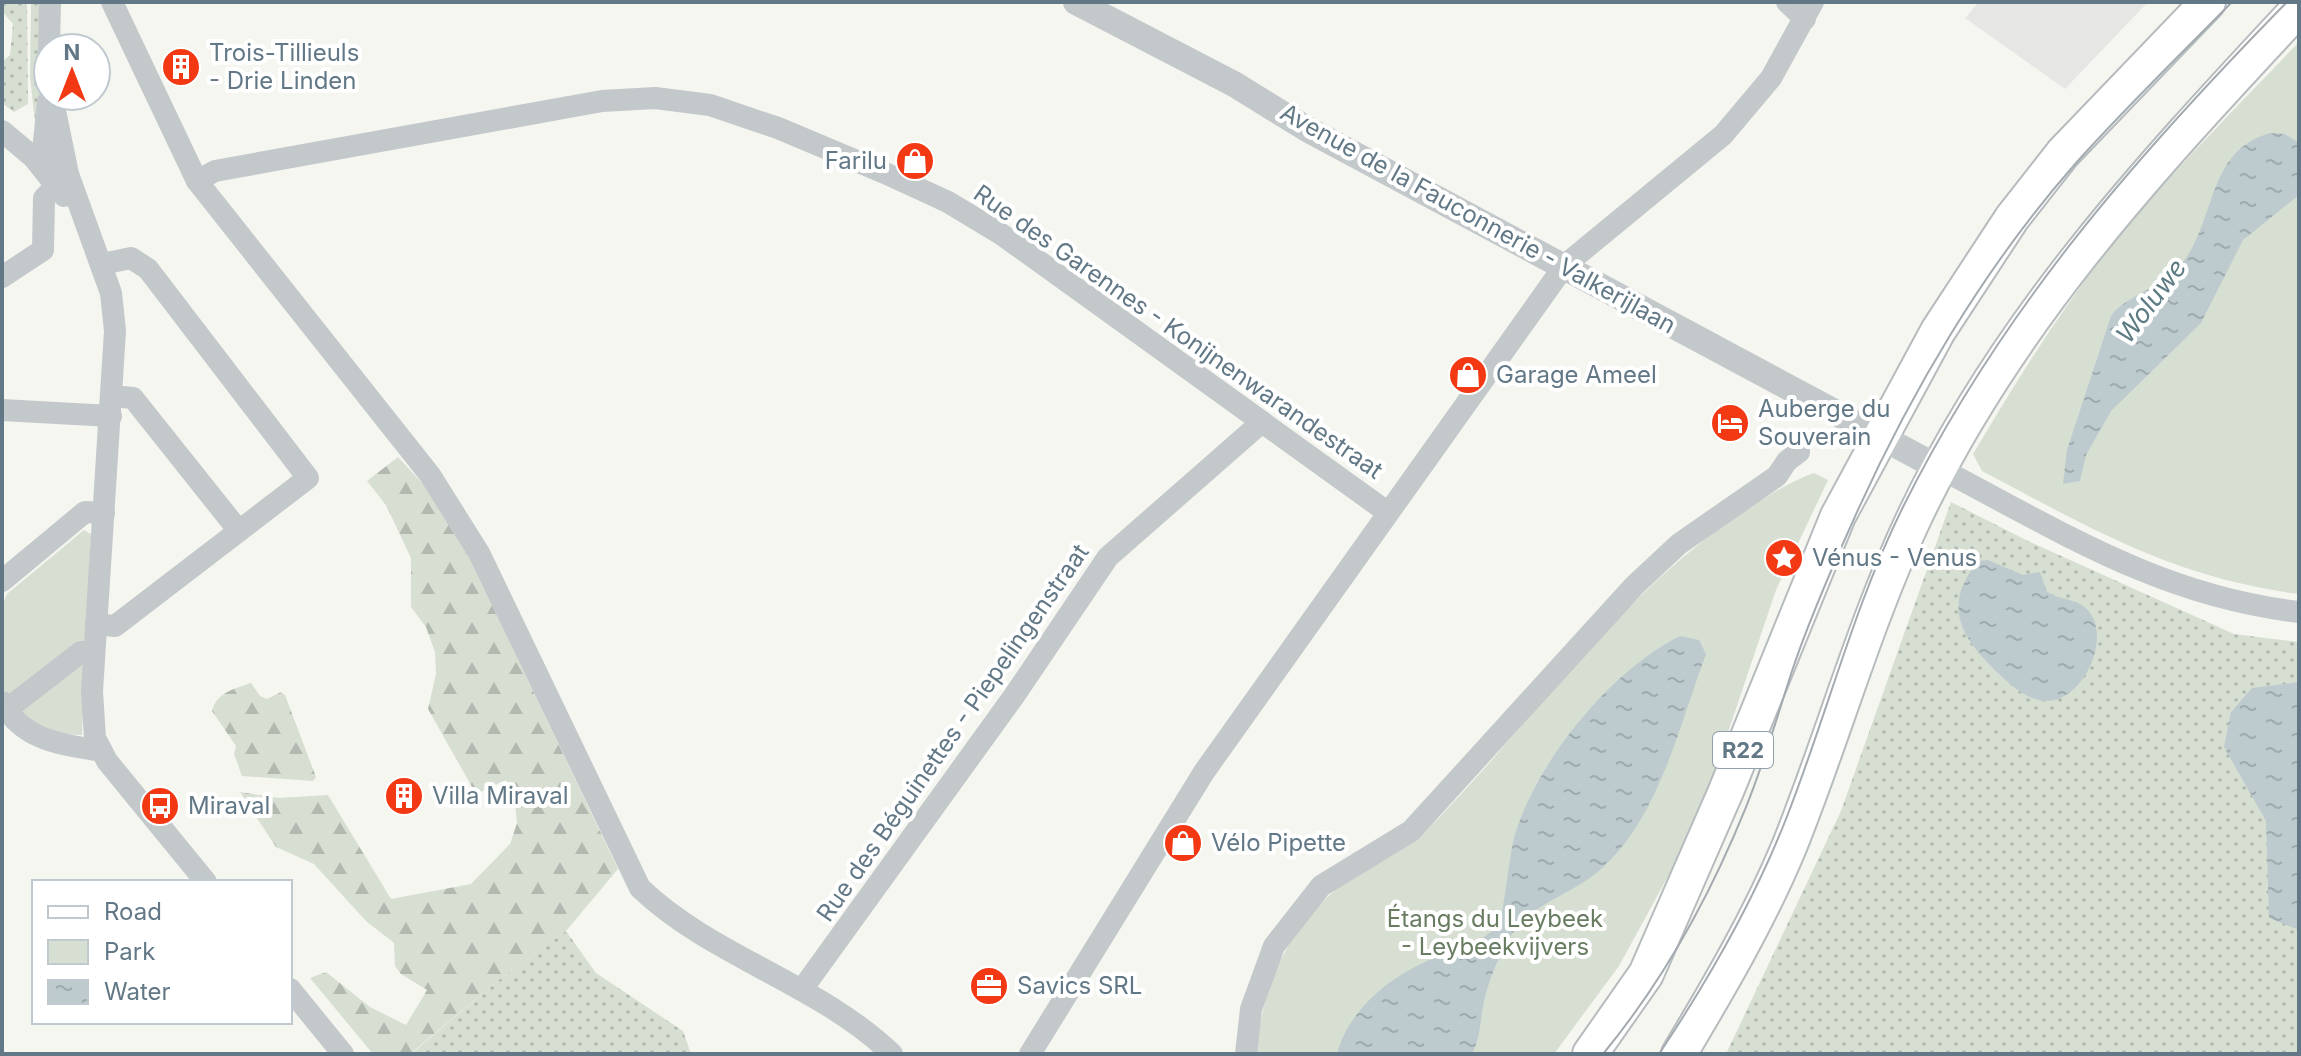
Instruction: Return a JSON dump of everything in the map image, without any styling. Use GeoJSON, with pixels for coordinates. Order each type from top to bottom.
{"type":"FeatureCollection","features":[{"type":"Feature","properties":{"kind":"main road","name":"R22"},"geometry":{"type":"LineString","coordinates":[[1590,1054],[1646,974],[1726,791],[1838,516],[1938,331],[2012,218],[2063,153],[2208,2]]}},
{"type":"Feature","properties":{"kind":"main road"},"geometry":{"type":"LineString","coordinates":[[1679,1054],[1745,939],[1788,848],[1912,521],[1970,410],[2072,262],[2122,200],[2299,8]]}},
{"type":"Feature","properties":{"kind":"street"},"geometry":{"type":"LineString","coordinates":[[49,32],[50,2]]}},
{"type":"Feature","properties":{"kind":"street"},"geometry":{"type":"LineString","coordinates":[[112,2],[197,181],[430,475],[458,517],[479,553],[640,888],[664,911],[803,988],[892,1054]]}},
{"type":"Feature","properties":{"kind":"street","name":"Avenue de la Fauconnerie - Valkerijlaan"},"geometry":{"type":"LineString","coordinates":[[1076,2],[1234,84],[1307,129],[1939,468]]}},
{"type":"Feature","properties":{"kind":"street"},"geometry":{"type":"LineString","coordinates":[[1030,1054],[1204,772],[1565,265],[1723,135],[1771,78],[1809,10],[1787,2]]}},
{"type":"Feature","properties":{"kind":"street","name":"Rue des Garennes - Konijnenwarandestraat"},"geometry":{"type":"LineString","coordinates":[[197,181],[215,171],[602,101],[655,98],[710,105],[778,128],[948,202],[1001,234],[1387,512]]}},
{"type":"Feature","properties":{"kind":"street"},"geometry":{"type":"LineString","coordinates":[[48,112],[43,152],[81,216],[102,264],[111,293],[115,331],[91,716],[101,751],[204,880]]}},
{"type":"Feature","properties":{"kind":"street"},"geometry":{"type":"LineString","coordinates":[[2,131],[62,180]]}},
{"type":"Feature","properties":{"kind":"street"},"geometry":{"type":"LineString","coordinates":[[2,277],[43,250],[44,198],[62,180]]}},
{"type":"Feature","properties":{"kind":"street"},"geometry":{"type":"LineString","coordinates":[[96,624],[115,626],[308,478],[148,269],[131,258],[102,264]]}},
{"type":"Feature","properties":{"kind":"street"},"geometry":{"type":"LineString","coordinates":[[2,410],[111,406],[133,398],[239,531]]}},
{"type":"Feature","properties":{"kind":"street","name":"Rue des Béguinettes - Piepelingenstraat"},"geometry":{"type":"LineString","coordinates":[[803,988],[1014,696],[1108,557],[1262,422]]}},
{"type":"Feature","properties":{"kind":"street"},"geometry":{"type":"LineString","coordinates":[[1246,1054],[1251,1009],[1274,946],[1321,886],[1411,831],[1635,585],[1679,544],[1777,476],[1787,461],[1799,452]]}},
{"type":"Feature","properties":{"kind":"street"},"geometry":{"type":"LineString","coordinates":[[1939,468],[2128,568],[2230,602],[2299,612]]}},
{"type":"Feature","properties":{"kind":"street"},"geometry":{"type":"LineString","coordinates":[[2,581],[85,512],[104,513]]}},
{"type":"Feature","properties":{"kind":"street"},"geometry":{"type":"LineString","coordinates":[[94,653],[81,652],[4,706],[19,726],[33,736],[101,751]]}},
{"type":"Feature","properties":{"kind":"street"},"geometry":{"type":"LineString","coordinates":[[292,991],[343,1054]]}},
{"type":"Feature","properties":{"kind":"shaded area"},"geometry":{"type":"Polygon","coordinates":[[[1979,2],[2148,2],[2065,89],[1965,18],[1979,2]]]}},
{"type":"Feature","properties":{"kind":"green space"},"geometry":{"type":"Polygon","coordinates":[[[2,2],[27,2],[28,104],[14,112],[2,103],[2,62],[10,55],[13,24],[2,11],[2,2]]]}},
{"type":"Feature","properties":{"kind":"green space"},"geometry":{"type":"Polygon","coordinates":[[[31,3],[42,5],[42,32],[32,32],[32,95],[31,3]]]}},
{"type":"Feature","properties":{"kind":"green space"},"geometry":{"type":"Polygon","coordinates":[[[2299,42],[2299,594],[2212,576],[2134,548],[1982,471],[1973,454],[2069,302],[2105,254],[2175,172],[2299,42]]]}},
{"type":"Feature","properties":{"kind":"green space"},"geometry":{"type":"Polygon","coordinates":[[[34,112],[43,112],[37,140],[34,112]]]}},
{"type":"Feature","properties":{"kind":"green space"},"geometry":{"type":"Polygon","coordinates":[[[398,457],[423,484],[470,559],[618,869],[566,931],[500,979],[410,1054],[373,1054],[310,978],[326,972],[370,1007],[406,1025],[427,990],[401,974],[395,966],[394,943],[366,921],[314,864],[276,847],[240,792],[278,798],[328,795],[391,899],[471,884],[510,844],[517,823],[514,794],[506,780],[476,794],[428,709],[436,674],[435,652],[426,627],[411,607],[411,558],[386,505],[367,481],[398,457]]]}},
{"type":"Feature","properties":{"kind":"green space","name":"Étangs du Leybeek - Leybeekvijvers"},"geometry":{"type":"Polygon","coordinates":[[[1814,473],[1828,480],[1776,590],[1714,774],[1684,847],[1619,966],[1554,1054],[1256,1054],[1265,1001],[1274,976],[1298,930],[1315,909],[1357,875],[1400,851],[1424,833],[1607,630],[1686,555],[1760,501],[1814,473]]]}},
{"type":"Feature","properties":{"kind":"green space"},"geometry":{"type":"Polygon","coordinates":[[[1951,502],[2028,541],[2234,634],[2299,642],[2299,1054],[1726,1054],[1841,811],[1951,502]]]}},
{"type":"Feature","properties":{"kind":"green space"},"geometry":{"type":"Polygon","coordinates":[[[84,530],[91,534],[82,735],[45,730],[16,710],[3,687],[1,647],[2,606],[7,594],[84,530]]]}},
{"type":"Feature","properties":{"kind":"green space"},"geometry":{"type":"Polygon","coordinates":[[[251,683],[260,696],[267,699],[281,692],[285,695],[316,777],[313,781],[242,776],[234,754],[236,746],[212,711],[222,695],[251,683]]]}},
{"type":"Feature","properties":{"kind":"green space"},"geometry":{"type":"Polygon","coordinates":[[[566,931],[596,973],[683,1031],[691,1054],[411,1054],[500,979],[566,931]]]}},
{"type":"Feature","properties":{"kind":"water","name":"Woluwe"},"geometry":{"type":"Polygon","coordinates":[[[2271,133],[2285,134],[2299,143],[2299,195],[2243,240],[2201,323],[2111,411],[2086,455],[2080,481],[2063,484],[2067,450],[2111,316],[2183,263],[2227,165],[2252,140],[2271,133]]]}},
{"type":"Feature","properties":{"kind":"water"},"geometry":{"type":"Polygon","coordinates":[[[1988,560],[2023,575],[2040,572],[2047,592],[2076,602],[2090,613],[2096,625],[2094,654],[2089,669],[2070,693],[2044,701],[2024,694],[1973,646],[1960,620],[1958,606],[1967,577],[1978,561],[1988,560]]]}},
{"type":"Feature","properties":{"kind":"water"},"geometry":{"type":"Polygon","coordinates":[[[1680,636],[1699,640],[1706,654],[1652,798],[1620,849],[1600,870],[1530,914],[1512,934],[1489,983],[1472,1054],[1337,1054],[1350,1023],[1384,987],[1412,968],[1477,942],[1494,929],[1500,921],[1514,838],[1524,809],[1558,750],[1579,722],[1628,671],[1680,636]]]}},
{"type":"Feature","properties":{"kind":"water"},"geometry":{"type":"Polygon","coordinates":[[[2299,682],[2299,930],[2269,918],[2266,821],[2224,747],[2231,712],[2252,688],[2299,682]]]}},
{"type":"Feature","properties":{"kind":"tram line"},"geometry":{"type":"LineString","coordinates":[[1603,1054],[1666,967],[1717,873],[1753,790],[1799,652],[1837,558],[1875,474],[1951,334],[2042,203],[2134,101],[2232,2]]}},
{"type":"Feature","properties":{"kind":"tram line"},"geometry":{"type":"LineString","coordinates":[[1659,1054],[1712,969],[1759,881],[1801,780],[1870,582],[1904,505],[1942,433],[2028,301],[2075,238],[2177,118],[2287,2]]}},
{"type":"Feature","properties":{"kind":"place","name":"Trois-Tillieuls - Drie Linden"},"geometry":{"type":"Point","coordinates":[181,67]}},
{"type":"Feature","properties":{"kind":"place","name":"Farilu"},"geometry":{"type":"Point","coordinates":[915,161]}},
{"type":"Feature","properties":{"kind":"place","name":"Garage Ameel"},"geometry":{"type":"Point","coordinates":[1468,375]}},
{"type":"Feature","properties":{"kind":"place","name":"Auberge du Souverain"},"geometry":{"type":"Point","coordinates":[1730,423]}},
{"type":"Feature","properties":{"kind":"place","name":"Vénus - Venus"},"geometry":{"type":"Point","coordinates":[1784,558]}},
{"type":"Feature","properties":{"kind":"place","name":"Villa Miraval"},"geometry":{"type":"Point","coordinates":[404,796]}},
{"type":"Feature","properties":{"kind":"place","name":"Miraval"},"geometry":{"type":"Point","coordinates":[160,806]}},
{"type":"Feature","properties":{"kind":"place","name":"Vélo Pipette"},"geometry":{"type":"Point","coordinates":[1183,843]}},
{"type":"Feature","properties":{"kind":"place","name":"Savics SRL"},"geometry":{"type":"Point","coordinates":[989,986]}}]}
